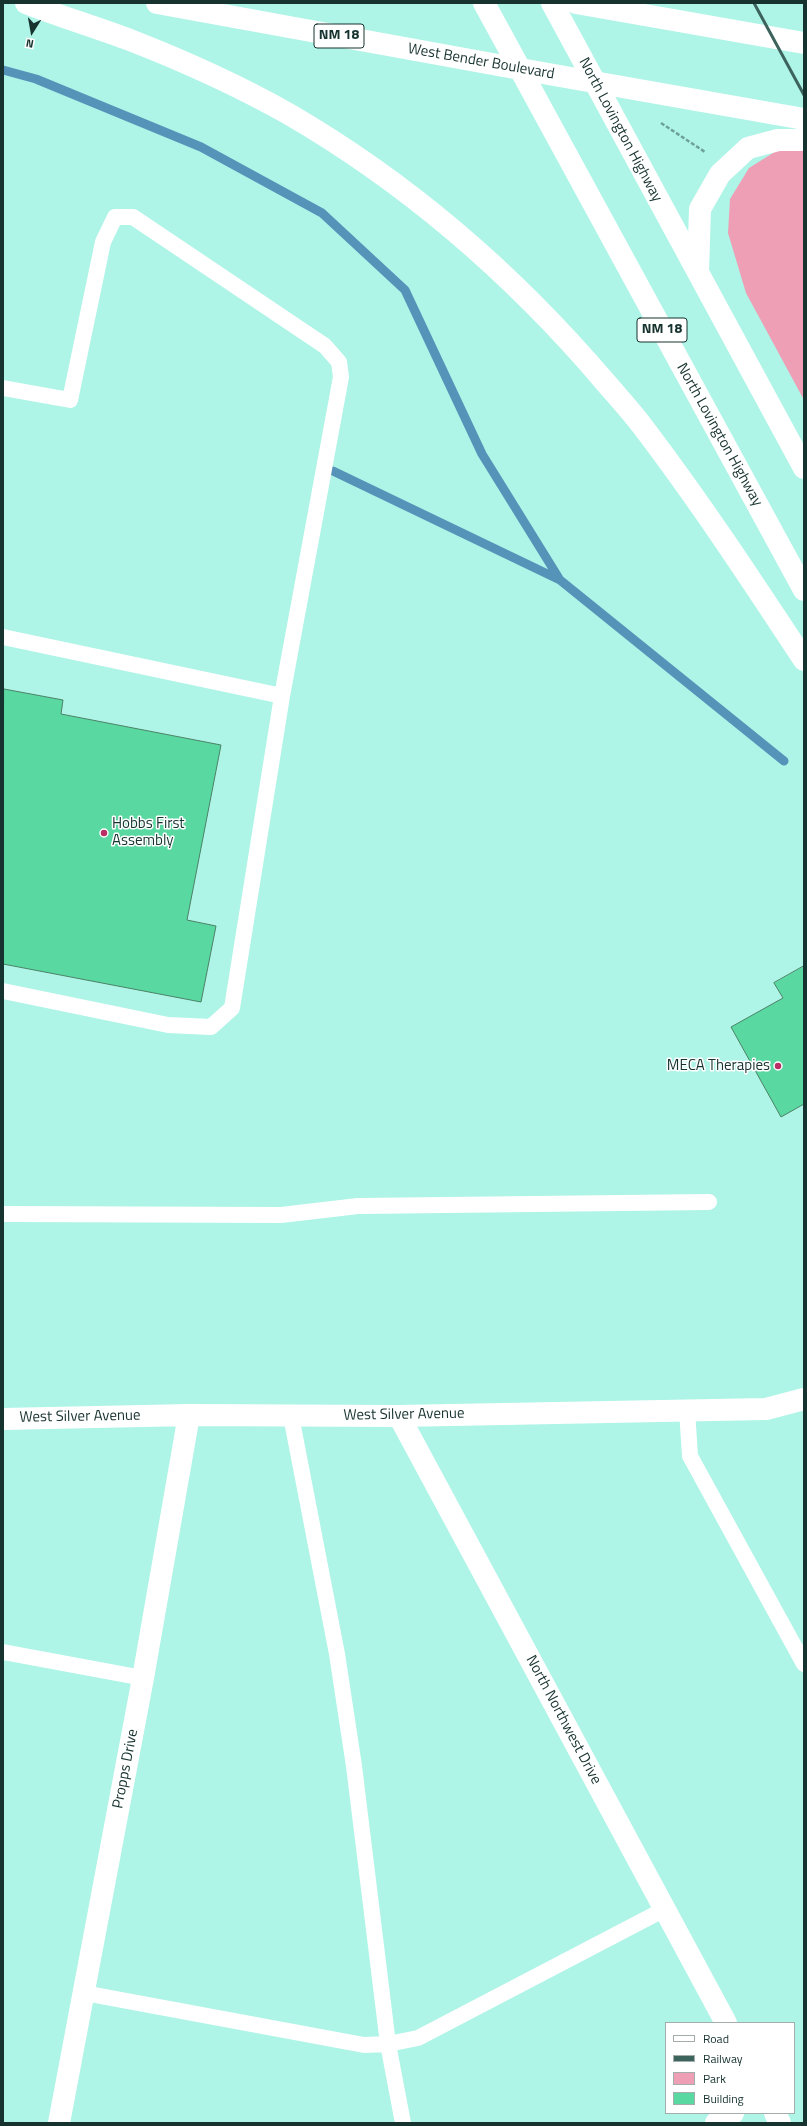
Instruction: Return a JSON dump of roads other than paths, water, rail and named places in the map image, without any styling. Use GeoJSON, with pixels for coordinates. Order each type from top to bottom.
{"type":"FeatureCollection","features":[{"type":"Feature","properties":{"kind":"main road"},"geometry":{"type":"LineString","coordinates":[[26,3],[131,41],[209,73],[287,113],[358,159],[433,213],[499,271],[565,335],[642,425],[732,550],[804,660]]}},
{"type":"Feature","properties":{"kind":"main road","name":"West Bender Boulevard"},"geometry":{"type":"LineString","coordinates":[[157,3],[804,119]]}},
{"type":"Feature","properties":{"kind":"main road","name":"North Lovington Highway"},"geometry":{"type":"LineString","coordinates":[[484,3],[804,590]]}},
{"type":"Feature","properties":{"kind":"main road","name":"North Lovington Highway"},"geometry":{"type":"LineString","coordinates":[[552,3],[804,468]]}},
{"type":"Feature","properties":{"kind":"main road"},"geometry":{"type":"LineString","coordinates":[[576,3],[804,43]]}},
{"type":"Feature","properties":{"kind":"main road"},"geometry":{"type":"LineString","coordinates":[[698,273],[700,209],[720,174],[748,148],[778,140],[804,140]]}},
{"type":"Feature","properties":{"kind":"main road","name":"West Silver Avenue"},"geometry":{"type":"LineString","coordinates":[[3,1419],[189,1415],[399,1416],[766,1409],[804,1399]]}},
{"type":"Feature","properties":{"kind":"main road","name":"Propps Drive"},"geometry":{"type":"LineString","coordinates":[[59,2123],[143,1678],[189,1415]]}},
{"type":"Feature","properties":{"kind":"main road","name":"North Northwest Drive"},"geometry":{"type":"LineString","coordinates":[[399,1416],[725,2022]]}},
{"type":"Feature","properties":{"kind":"main road"},"geometry":{"type":"LineString","coordinates":[[716,2123],[731,2114]]}},
{"type":"Feature","properties":{"kind":"main road"},"geometry":{"type":"LineString","coordinates":[[776,2114],[780,2123]]}},
{"type":"Feature","properties":{"kind":"lane"},"geometry":{"type":"LineString","coordinates":[[3,388],[70,400],[103,242],[115,217],[133,217],[325,346],[339,362],[341,377],[282,696],[232,1008],[211,1027],[168,1025],[3,991]]}},
{"type":"Feature","properties":{"kind":"lane"},"geometry":{"type":"LineString","coordinates":[[3,637],[282,696]]}},
{"type":"Feature","properties":{"kind":"lane"},"geometry":{"type":"LineString","coordinates":[[3,1214],[280,1215],[358,1206],[709,1202]]}},
{"type":"Feature","properties":{"kind":"lane"},"geometry":{"type":"LineString","coordinates":[[688,1410],[690,1456],[804,1664]]}},
{"type":"Feature","properties":{"kind":"lane"},"geometry":{"type":"LineString","coordinates":[[291,1416],[338,1662],[354,1766],[388,2044],[403,2123]]}},
{"type":"Feature","properties":{"kind":"lane"},"geometry":{"type":"LineString","coordinates":[[3,1652],[143,1678]]}},
{"type":"Feature","properties":{"kind":"lane"},"geometry":{"type":"LineString","coordinates":[[84,1993],[364,2045],[388,2044],[418,2038],[665,1909]]}},
{"type":"Feature","properties":{"kind":"waterway"},"geometry":{"type":"LineString","coordinates":[[3,70],[36,79],[201,147],[322,213],[405,290],[482,454],[560,580]]}},
{"type":"Feature","properties":{"kind":"waterway"},"geometry":{"type":"LineString","coordinates":[[333,471],[560,580],[784,761]]}},
{"type":"Feature","properties":{"kind":"railway"},"geometry":{"type":"LineString","coordinates":[[754,3],[804,95]]}},
{"type":"Feature","properties":{"kind":"place","name":"Hobbs First Assembly"},"geometry":{"type":"Point","coordinates":[104,833]}},
{"type":"Feature","properties":{"kind":"place","name":"MECA Therapies"},"geometry":{"type":"Point","coordinates":[778,1066]}}]}
